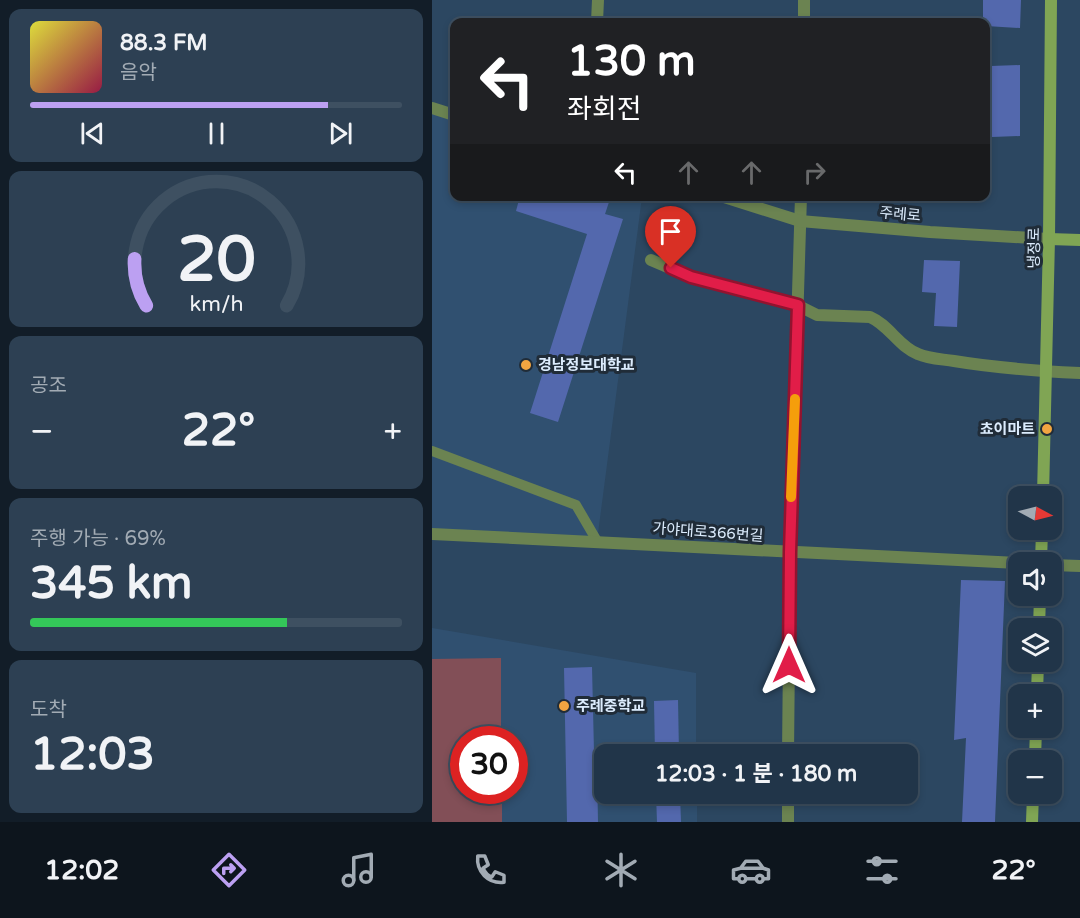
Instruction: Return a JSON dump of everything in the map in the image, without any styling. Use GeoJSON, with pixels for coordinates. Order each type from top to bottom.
{"type":"FeatureCollection","features":[{"type":"Feature","properties":{"kind":"main road","name":"냉정로"},"geometry":{"type":"LineString","coordinates":[[1043,486],[1052,0]]}},
{"type":"Feature","properties":{"kind":"main road","name":"주례로"},"geometry":{"type":"LineString","coordinates":[[1049,240],[1080,240]]}},
{"type":"Feature","properties":{"kind":"main road"},"geometry":{"type":"LineString","coordinates":[[1032,822],[1033,804]]}},
{"type":"Feature","properties":{"kind":"street"},"geometry":{"type":"LineString","coordinates":[[597,18],[598,0]]}},
{"type":"Feature","properties":{"kind":"street"},"geometry":{"type":"LineString","coordinates":[[804,0],[804,18]]}},
{"type":"Feature","properties":{"kind":"street"},"geometry":{"type":"LineString","coordinates":[[432,108],[450,114]]}},
{"type":"Feature","properties":{"kind":"street","name":"주례로"},"geometry":{"type":"LineString","coordinates":[[737,201],[800,221],[1049,240]]}},
{"type":"Feature","properties":{"kind":"street"},"geometry":{"type":"LineString","coordinates":[[788,744],[790,552],[801,201]]}},
{"type":"Feature","properties":{"kind":"street"},"geometry":{"type":"LineString","coordinates":[[651,260],[691,277],[798,305],[817,315],[870,317],[878,320],[916,354],[927,357],[982,366],[1080,373]]}},
{"type":"Feature","properties":{"kind":"street","name":"가야대로366번길"},"geometry":{"type":"LineString","coordinates":[[432,534],[1008,563]]}},
{"type":"Feature","properties":{"kind":"street"},"geometry":{"type":"LineString","coordinates":[[1062,565],[1080,566]]}},
{"type":"Feature","properties":{"kind":"street"},"geometry":{"type":"LineString","coordinates":[[788,804],[788,822]]}},
{"type":"Feature","properties":{"kind":"lane"},"geometry":{"type":"LineString","coordinates":[[432,451],[576,505],[597,541]]}},
{"type":"Feature","properties":{"kind":"shaded area","name":"경남정보대학교"},"geometry":{"type":"Polygon","coordinates":[[[432,108],[450,114],[450,201],[641,201],[597,541],[432,534],[432,108]]]}},
{"type":"Feature","properties":{"kind":"shaded area","name":"주례중학교"},"geometry":{"type":"Polygon","coordinates":[[[432,628],[696,673],[696,744],[594,744],[594,804],[697,804],[697,822],[432,822],[432,628]]]}},
{"type":"Feature","properties":{"kind":"shaded area"},"geometry":{"type":"Polygon","coordinates":[[[501,658],[501,726],[450,726],[450,804],[502,804],[502,822],[432,822],[432,659],[501,658]]]}},
{"type":"Feature","properties":{"kind":"building"},"geometry":{"type":"Polygon","coordinates":[[[983,0],[1021,0],[1020,28],[990,26],[990,18],[983,18],[983,0]]]}},
{"type":"Feature","properties":{"kind":"building"},"geometry":{"type":"Polygon","coordinates":[[[1020,65],[1020,136],[992,137],[991,66],[1020,65]]]}},
{"type":"Feature","properties":{"kind":"building"},"geometry":{"type":"Polygon","coordinates":[[[519,201],[609,201],[605,214],[623,219],[558,422],[530,413],[587,234],[516,211],[519,201]]]}},
{"type":"Feature","properties":{"kind":"building"},"geometry":{"type":"Polygon","coordinates":[[[924,260],[960,261],[957,327],[934,326],[936,293],[922,292],[924,260]]]}},
{"type":"Feature","properties":{"kind":"building"},"geometry":{"type":"Polygon","coordinates":[[[961,580],[1005,581],[995,822],[962,822],[966,738],[954,740],[961,580]]]}},
{"type":"Feature","properties":{"kind":"building"},"geometry":{"type":"Polygon","coordinates":[[[592,667],[594,804],[598,804],[598,822],[567,822],[564,668],[592,667]]]}},
{"type":"Feature","properties":{"kind":"building"},"geometry":{"type":"Polygon","coordinates":[[[678,700],[679,744],[655,744],[654,701],[678,700]]]}},
{"type":"Feature","properties":{"kind":"building"},"geometry":{"type":"Polygon","coordinates":[[[656,804],[680,804],[681,822],[657,822],[656,804]]]}},
{"type":"Feature","properties":{"kind":"slow traffic"},"geometry":{"type":"LineString","coordinates":[[791,497],[795,399]]}},
{"type":"Feature","properties":{"kind":"place","name":"경남정보대학교"},"geometry":{"type":"Point","coordinates":[526,365]}},
{"type":"Feature","properties":{"kind":"place","name":"쵸이마트"},"geometry":{"type":"Point","coordinates":[1047,429]}},
{"type":"Feature","properties":{"kind":"place","name":"주례중학교"},"geometry":{"type":"Point","coordinates":[564,706]}},
{"type":"Feature","properties":{"kind":"route"},"geometry":{"type":"LineString","coordinates":[[671,268],[691,277],[786,304],[798,305],[790,552],[789,665]]}}]}
